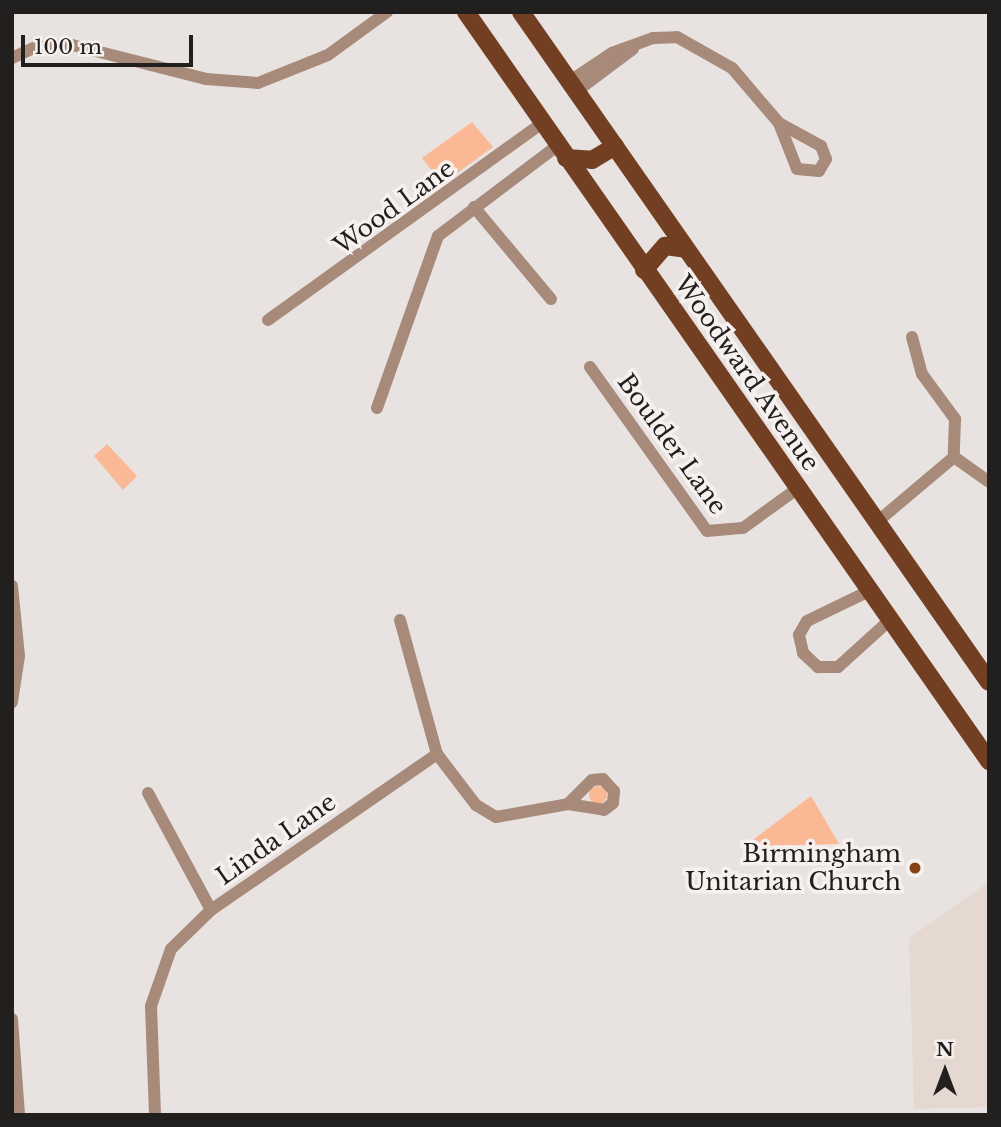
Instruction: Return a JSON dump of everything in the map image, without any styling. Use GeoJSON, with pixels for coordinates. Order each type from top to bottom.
{"type":"FeatureCollection","features":[{"type":"Feature","properties":{"kind":"main road","name":"Woodward Avenue"},"geometry":{"type":"LineString","coordinates":[[466,12],[561,152],[989,761]]}},
{"type":"Feature","properties":{"kind":"main road","name":"Woodward Avenue"},"geometry":{"type":"LineString","coordinates":[[521,12],[989,682]]}},
{"type":"Feature","properties":{"kind":"main road"},"geometry":{"type":"LineString","coordinates":[[561,152],[592,160],[615,146]]}},
{"type":"Feature","properties":{"kind":"main road"},"geometry":{"type":"LineString","coordinates":[[644,270],[664,246],[686,249]]}},
{"type":"Feature","properties":{"kind":"street"},"geometry":{"type":"LineString","coordinates":[[12,58],[36,47],[72,45],[206,79],[268,82],[328,55],[387,12]]}},
{"type":"Feature","properties":{"kind":"street"},"geometry":{"type":"LineString","coordinates":[[573,86],[642,42],[671,36],[706,49],[779,123]]}},
{"type":"Feature","properties":{"kind":"street","name":"Wood Lane"},"geometry":{"type":"LineString","coordinates":[[268,320],[542,123]]}},
{"type":"Feature","properties":{"kind":"street"},"geometry":{"type":"LineString","coordinates":[[377,408],[430,249],[474,207],[561,152]]}},
{"type":"Feature","properties":{"kind":"street"},"geometry":{"type":"LineString","coordinates":[[474,207],[551,299]]}},
{"type":"Feature","properties":{"kind":"street"},"geometry":{"type":"LineString","coordinates":[[877,522],[954,457],[956,419],[922,374],[912,337]]}},
{"type":"Feature","properties":{"kind":"street","name":"Boulder Lane"},"geometry":{"type":"LineString","coordinates":[[590,367],[708,531],[743,528],[798,488]]}},
{"type":"Feature","properties":{"kind":"street"},"geometry":{"type":"LineString","coordinates":[[954,457],[989,482]]}},
{"type":"Feature","properties":{"kind":"street"},"geometry":{"type":"LineString","coordinates":[[12,586],[19,656],[12,702]]}},
{"type":"Feature","properties":{"kind":"street"},"geometry":{"type":"LineString","coordinates":[[869,591],[807,621],[799,635],[803,653],[818,667],[838,667],[890,620]]}},
{"type":"Feature","properties":{"kind":"street"},"geometry":{"type":"LineString","coordinates":[[400,620],[438,754],[490,815],[568,804]]}},
{"type":"Feature","properties":{"kind":"street","name":"Linda Lane"},"geometry":{"type":"LineString","coordinates":[[155,1115],[151,1006],[156,979],[182,935],[211,910],[438,754]]}},
{"type":"Feature","properties":{"kind":"street"},"geometry":{"type":"LineString","coordinates":[[148,793],[211,910]]}},
{"type":"Feature","properties":{"kind":"street"},"geometry":{"type":"LineString","coordinates":[[12,1019],[19,1115]]}},
{"type":"Feature","properties":{"kind":"shaded area"},"geometry":{"type":"Polygon","coordinates":[[[472,122],[493,147],[442,184],[422,158],[472,122]]]}},
{"type":"Feature","properties":{"kind":"shaded area"},"geometry":{"type":"Polygon","coordinates":[[[107,444],[137,476],[123,490],[94,456],[107,444]]]}},
{"type":"Feature","properties":{"kind":"shaded area"},"geometry":{"type":"Polygon","coordinates":[[[594,786],[602,786],[607,795],[605,802],[594,804],[589,799],[589,791],[594,786]]]}},
{"type":"Feature","properties":{"kind":"shaded area"},"geometry":{"type":"Polygon","coordinates":[[[811,796],[839,844],[745,846],[811,796]]]}},
{"type":"Feature","properties":{"kind":"shaded area"},"geometry":{"type":"Polygon","coordinates":[[[989,882],[989,1107],[914,1109],[909,938],[989,882]]]}},
{"type":"Feature","properties":{"kind":"place","name":"Birmingham Unitarian Church"},"geometry":{"type":"Point","coordinates":[915,868]}}]}
